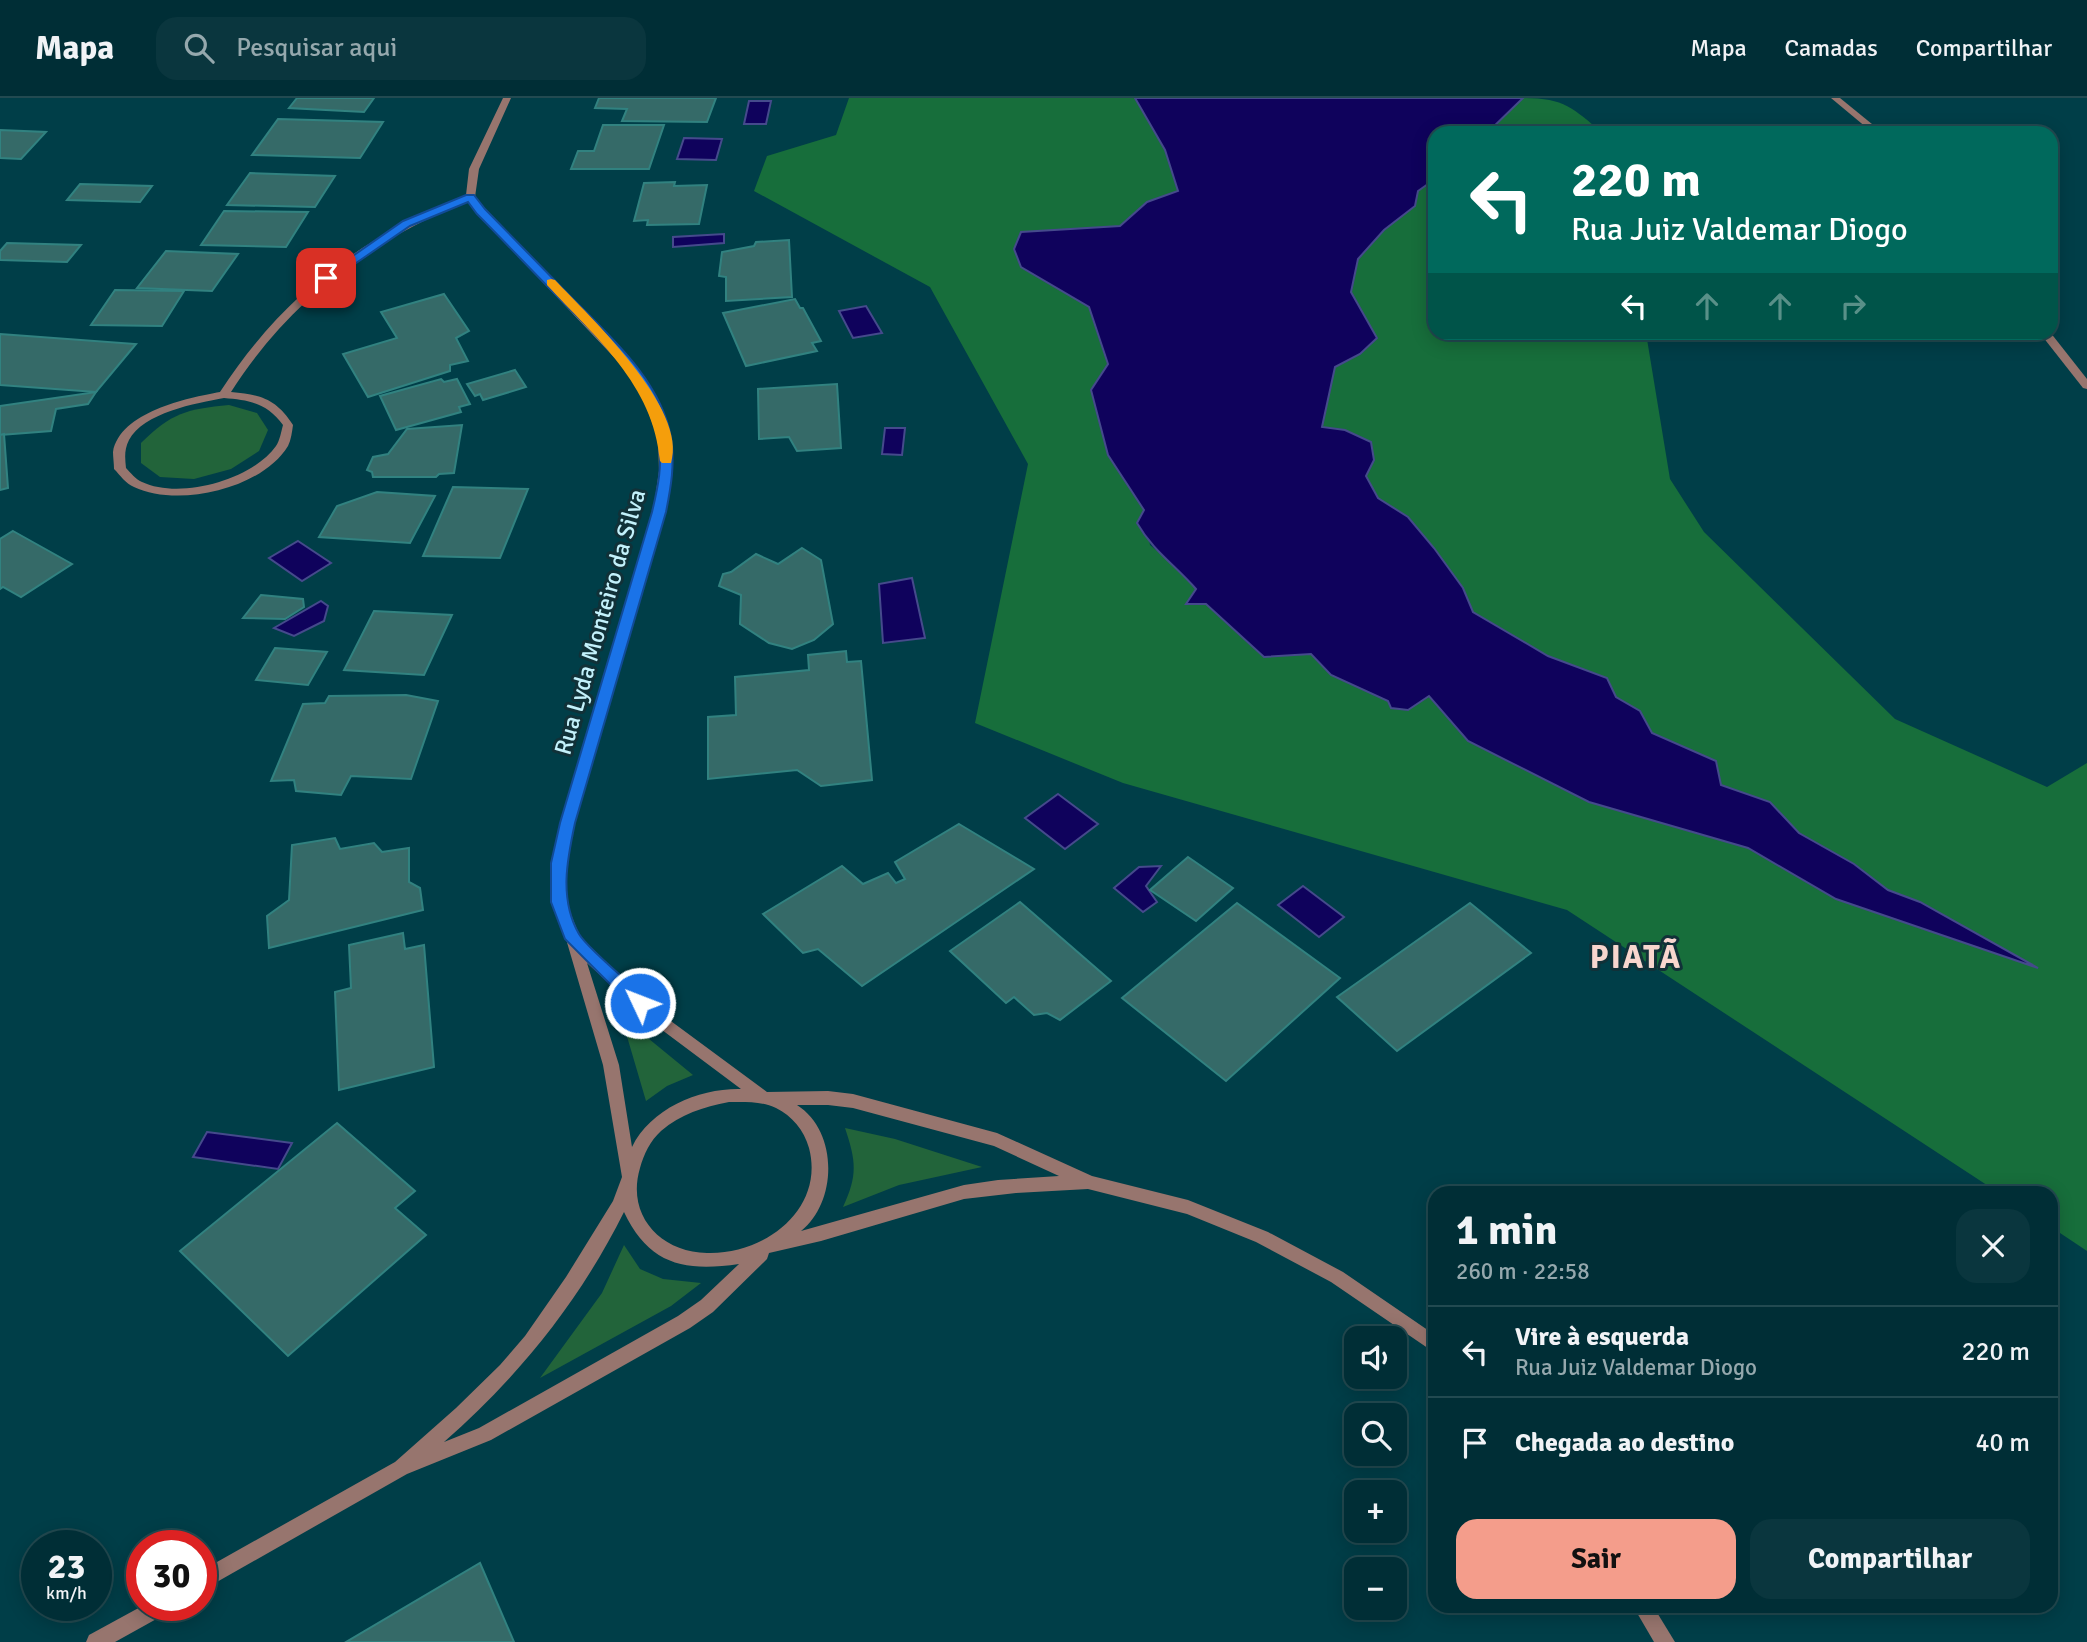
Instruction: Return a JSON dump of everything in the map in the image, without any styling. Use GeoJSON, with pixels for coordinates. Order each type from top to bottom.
{"type":"FeatureCollection","features":[{"type":"Feature","properties":{"kind":"street"},"geometry":{"type":"LineString","coordinates":[[224,395],[242,364],[265,337],[326,278],[406,223],[470,197],[474,169],[507,98]]}},
{"type":"Feature","properties":{"kind":"street"},"geometry":{"type":"LineString","coordinates":[[1835,98],[1870,126]]}},
{"type":"Feature","properties":{"kind":"street","name":"Rua Lyda Monteiro da Silva"},"geometry":{"type":"LineString","coordinates":[[470,197],[481,212],[609,342],[633,371],[650,400],[664,436],[667,472],[659,512],[571,810],[559,863],[559,902],[611,1065],[628,1181]]}},
{"type":"Feature","properties":{"kind":"street"},"geometry":{"type":"LineString","coordinates":[[2050,340],[2087,386]]}},
{"type":"Feature","properties":{"kind":"street"},"geometry":{"type":"LineString","coordinates":[[224,395],[256,398],[278,408],[288,425],[283,444],[265,464],[235,481],[200,491],[164,492],[145,487],[136,484],[120,469],[119,450],[132,429],[158,412],[190,400],[224,395]]}},
{"type":"Feature","properties":{"kind":"street","name":"Rua Lyda Monteiro da Silva"},"geometry":{"type":"LineString","coordinates":[[573,939],[655,1017],[768,1098]]}},
{"type":"Feature","properties":{"kind":"street"},"geometry":{"type":"LineString","coordinates":[[401,1468],[521,1355],[603,1234],[628,1181],[637,1150],[654,1127],[678,1109],[706,1097],[735,1092],[768,1098],[828,1098],[853,1101],[997,1140],[1090,1183],[1188,1207],[1262,1237],[1337,1277],[1428,1338]]}},
{"type":"Feature","properties":{"kind":"street"},"geometry":{"type":"LineString","coordinates":[[217,1573],[401,1468],[485,1434],[684,1322],[707,1306],[768,1248],[800,1223],[817,1195],[822,1165],[815,1137],[798,1114],[768,1098]]}},
{"type":"Feature","properties":{"kind":"street"},"geometry":{"type":"LineString","coordinates":[[628,1181],[632,1213],[646,1236],[670,1253],[699,1261],[732,1261],[948,1195],[1007,1184],[1090,1183]]}},
{"type":"Feature","properties":{"kind":"street"},"geometry":{"type":"LineString","coordinates":[[1647,1613],[1665,1642]]}},
{"type":"Feature","properties":{"kind":"street"},"geometry":{"type":"LineString","coordinates":[[96,1642],[133,1621]]}},
{"type":"Feature","properties":{"kind":"green space"},"geometry":{"type":"Polygon","coordinates":[[[849,98],[1135,98],[1165,150],[1178,191],[1147,202],[1120,226],[1021,232],[1021,267],[1089,307],[1108,364],[1108,455],[1144,510],[1150,545],[1179,569],[1196,589],[1187,603],[1206,604],[1264,657],[1311,654],[1331,675],[1408,710],[1429,696],[1469,741],[1589,802],[1748,848],[1836,899],[2033,965],[1921,902],[1888,890],[1854,864],[1799,833],[1770,802],[1720,785],[1715,761],[1652,733],[1640,711],[1616,697],[1607,678],[1548,656],[1473,612],[1463,588],[1434,548],[1408,517],[1378,498],[1365,476],[1374,460],[1345,430],[1322,427],[1335,367],[1360,354],[1377,338],[1351,292],[1358,259],[1384,230],[1415,206],[1418,191],[1428,184],[1428,340],[1647,340],[1670,479],[1704,532],[1895,719],[2047,787],[2087,763],[2087,1251],[2058,1232],[2058,1186],[1988,1186],[1567,910],[1123,783],[975,723],[1028,464],[930,287],[754,191],[767,156],[836,135],[849,98]]]}},
{"type":"Feature","properties":{"kind":"green space"},"geometry":{"type":"Polygon","coordinates":[[[1523,98],[1537,98],[1559,102],[1594,126],[1494,126],[1523,98]]]}},
{"type":"Feature","properties":{"kind":"green space"},"geometry":{"type":"Polygon","coordinates":[[[229,405],[257,413],[268,430],[259,451],[231,469],[194,479],[160,477],[141,463],[141,443],[171,419],[202,408],[229,405]]]}},
{"type":"Feature","properties":{"kind":"green space"},"geometry":{"type":"Polygon","coordinates":[[[621,1016],[693,1075],[667,1086],[646,1101],[621,1016]]]}},
{"type":"Feature","properties":{"kind":"green space"},"geometry":{"type":"Polygon","coordinates":[[[845,1128],[895,1139],[982,1167],[899,1185],[843,1207],[854,1168],[845,1128]]]}},
{"type":"Feature","properties":{"kind":"green space"},"geometry":{"type":"Polygon","coordinates":[[[624,1245],[640,1269],[663,1279],[701,1283],[671,1306],[540,1378],[602,1293],[624,1245]]]}},
{"type":"Feature","properties":{"kind":"shaded area"},"geometry":{"type":"Polygon","coordinates":[[[1135,98],[1523,98],[1494,126],[1428,126],[1428,184],[1418,191],[1415,206],[1384,230],[1358,259],[1351,292],[1377,338],[1360,354],[1335,367],[1322,427],[1345,430],[1371,442],[1374,460],[1366,476],[1378,498],[1408,517],[1434,548],[1463,588],[1473,612],[1548,656],[1607,678],[1616,697],[1640,711],[1652,733],[1716,761],[1721,785],[1770,802],[1799,833],[1854,864],[1888,890],[1920,902],[2038,968],[1836,899],[1748,848],[1589,802],[1468,741],[1429,696],[1408,710],[1391,708],[1388,701],[1331,675],[1311,654],[1264,657],[1206,604],[1186,604],[1196,589],[1143,533],[1137,523],[1144,510],[1108,455],[1091,390],[1108,364],[1089,307],[1021,267],[1014,249],[1021,232],[1120,226],[1147,202],[1178,191],[1165,150],[1135,98]]]}},
{"type":"Feature","properties":{"kind":"shaded area"},"geometry":{"type":"Polygon","coordinates":[[[749,101],[771,101],[766,124],[744,124],[749,101]]]}},
{"type":"Feature","properties":{"kind":"shaded area"},"geometry":{"type":"Polygon","coordinates":[[[684,138],[722,139],[716,160],[677,159],[684,138]]]}},
{"type":"Feature","properties":{"kind":"shaded area"},"geometry":{"type":"Polygon","coordinates":[[[724,234],[724,243],[673,247],[673,237],[724,234]]]}},
{"type":"Feature","properties":{"kind":"shaded area"},"geometry":{"type":"Polygon","coordinates":[[[866,306],[882,333],[853,338],[839,311],[866,306]]]}},
{"type":"Feature","properties":{"kind":"shaded area"},"geometry":{"type":"Polygon","coordinates":[[[885,428],[905,428],[902,455],[882,454],[885,428]]]}},
{"type":"Feature","properties":{"kind":"shaded area"},"geometry":{"type":"Polygon","coordinates":[[[298,541],[331,563],[302,581],[269,558],[298,541]]]}},
{"type":"Feature","properties":{"kind":"shaded area"},"geometry":{"type":"Polygon","coordinates":[[[912,578],[925,638],[883,643],[879,584],[912,578]]]}},
{"type":"Feature","properties":{"kind":"shaded area"},"geometry":{"type":"Polygon","coordinates":[[[321,601],[328,606],[324,621],[294,636],[274,628],[321,601]]]}},
{"type":"Feature","properties":{"kind":"shaded area"},"geometry":{"type":"Polygon","coordinates":[[[1058,794],[1098,824],[1065,849],[1025,818],[1058,794]]]}},
{"type":"Feature","properties":{"kind":"shaded area"},"geometry":{"type":"Polygon","coordinates":[[[1161,866],[1146,886],[1157,902],[1143,912],[1114,888],[1139,867],[1161,866]]]}},
{"type":"Feature","properties":{"kind":"shaded area"},"geometry":{"type":"Polygon","coordinates":[[[1303,886],[1344,917],[1319,937],[1278,905],[1303,886]]]}},
{"type":"Feature","properties":{"kind":"shaded area"},"geometry":{"type":"Polygon","coordinates":[[[207,1132],[292,1143],[278,1169],[193,1157],[207,1132]]]}},
{"type":"Feature","properties":{"kind":"building"},"geometry":{"type":"Polygon","coordinates":[[[297,98],[374,98],[364,112],[289,108],[297,98]]]}},
{"type":"Feature","properties":{"kind":"building"},"geometry":{"type":"Polygon","coordinates":[[[599,98],[716,98],[707,122],[622,121],[627,109],[595,108],[599,98]]]}},
{"type":"Feature","properties":{"kind":"building"},"geometry":{"type":"Polygon","coordinates":[[[278,119],[383,122],[360,158],[252,155],[278,119]]]}},
{"type":"Feature","properties":{"kind":"building"},"geometry":{"type":"Polygon","coordinates":[[[603,125],[664,125],[649,169],[571,169],[578,151],[594,151],[603,125]]]}},
{"type":"Feature","properties":{"kind":"building"},"geometry":{"type":"Polygon","coordinates":[[[0,130],[46,132],[21,159],[0,158],[0,130]]]}},
{"type":"Feature","properties":{"kind":"building"},"geometry":{"type":"Polygon","coordinates":[[[250,173],[335,176],[315,207],[227,205],[250,173]]]}},
{"type":"Feature","properties":{"kind":"building"},"geometry":{"type":"Polygon","coordinates":[[[675,182],[674,186],[707,185],[699,224],[647,225],[648,220],[634,221],[644,183],[675,182]]]}},
{"type":"Feature","properties":{"kind":"building"},"geometry":{"type":"Polygon","coordinates":[[[80,184],[152,186],[140,202],[67,200],[80,184]]]}},
{"type":"Feature","properties":{"kind":"building"},"geometry":{"type":"Polygon","coordinates":[[[224,211],[308,212],[286,247],[201,245],[224,211]]]}},
{"type":"Feature","properties":{"kind":"building"},"geometry":{"type":"Polygon","coordinates":[[[789,240],[792,297],[726,301],[726,277],[719,276],[722,252],[754,246],[756,242],[789,240]]]}},
{"type":"Feature","properties":{"kind":"building"},"geometry":{"type":"Polygon","coordinates":[[[7,243],[81,245],[67,262],[0,260],[0,251],[7,243]]]}},
{"type":"Feature","properties":{"kind":"building"},"geometry":{"type":"Polygon","coordinates":[[[166,251],[238,254],[212,291],[137,288],[166,251]]]}},
{"type":"Feature","properties":{"kind":"building"},"geometry":{"type":"Polygon","coordinates":[[[115,290],[184,291],[162,326],[91,325],[115,290]]]}},
{"type":"Feature","properties":{"kind":"building"},"geometry":{"type":"Polygon","coordinates":[[[444,294],[469,331],[456,338],[468,361],[450,365],[450,371],[368,397],[343,354],[397,338],[381,312],[444,294]]]}},
{"type":"Feature","properties":{"kind":"building"},"geometry":{"type":"Polygon","coordinates":[[[795,299],[821,341],[812,343],[817,351],[746,366],[723,313],[795,299]]]}},
{"type":"Feature","properties":{"kind":"building"},"geometry":{"type":"Polygon","coordinates":[[[0,334],[136,344],[96,392],[0,385],[0,334]]]}},
{"type":"Feature","properties":{"kind":"building"},"geometry":{"type":"Polygon","coordinates":[[[515,370],[526,387],[483,400],[480,394],[475,396],[467,384],[515,370]]]}},
{"type":"Feature","properties":{"kind":"building"},"geometry":{"type":"Polygon","coordinates":[[[441,379],[444,382],[457,379],[470,404],[459,407],[461,412],[396,430],[380,396],[441,379]]]}},
{"type":"Feature","properties":{"kind":"building"},"geometry":{"type":"Polygon","coordinates":[[[837,384],[841,448],[797,451],[789,437],[759,439],[758,389],[837,384]]]}},
{"type":"Feature","properties":{"kind":"building"},"geometry":{"type":"Polygon","coordinates":[[[96,392],[88,404],[56,409],[51,431],[0,435],[0,406],[96,392]]]}},
{"type":"Feature","properties":{"kind":"building"},"geometry":{"type":"Polygon","coordinates":[[[462,425],[454,473],[439,474],[436,477],[373,477],[372,472],[367,470],[373,457],[388,454],[407,429],[462,425]]]}},
{"type":"Feature","properties":{"kind":"building"},"geometry":{"type":"Polygon","coordinates":[[[4,434],[8,488],[0,490],[0,435],[4,434]]]}},
{"type":"Feature","properties":{"kind":"building"},"geometry":{"type":"Polygon","coordinates":[[[453,487],[528,489],[500,558],[423,556],[453,487]]]}},
{"type":"Feature","properties":{"kind":"building"},"geometry":{"type":"Polygon","coordinates":[[[377,492],[435,496],[410,543],[319,537],[337,506],[377,492]]]}},
{"type":"Feature","properties":{"kind":"building"},"geometry":{"type":"Polygon","coordinates":[[[13,531],[72,564],[21,597],[3,587],[0,589],[0,539],[13,531]]]}},
{"type":"Feature","properties":{"kind":"building"},"geometry":{"type":"Polygon","coordinates":[[[802,548],[821,560],[833,624],[814,640],[792,649],[769,643],[740,624],[741,595],[719,586],[723,574],[731,572],[756,554],[778,564],[802,548]]]}},
{"type":"Feature","properties":{"kind":"building"},"geometry":{"type":"Polygon","coordinates":[[[261,595],[303,599],[304,607],[285,619],[243,618],[261,595]]]}},
{"type":"Feature","properties":{"kind":"building"},"geometry":{"type":"Polygon","coordinates":[[[374,611],[452,615],[424,675],[344,670],[374,611]]]}},
{"type":"Feature","properties":{"kind":"building"},"geometry":{"type":"Polygon","coordinates":[[[275,648],[327,652],[308,685],[256,680],[275,648]]]}},
{"type":"Feature","properties":{"kind":"building"},"geometry":{"type":"Polygon","coordinates":[[[846,651],[847,662],[861,661],[872,780],[821,786],[797,770],[708,779],[708,717],[736,715],[735,677],[809,670],[808,655],[846,651]]]}},
{"type":"Feature","properties":{"kind":"building"},"geometry":{"type":"Polygon","coordinates":[[[406,695],[438,701],[411,779],[351,776],[341,795],[296,791],[294,780],[271,781],[303,704],[325,703],[329,696],[406,695]]]}},
{"type":"Feature","properties":{"kind":"building"},"geometry":{"type":"Polygon","coordinates":[[[959,824],[1034,869],[862,986],[818,949],[803,953],[763,914],[842,866],[863,884],[888,873],[896,883],[905,879],[895,862],[959,824]]]}},
{"type":"Feature","properties":{"kind":"building"},"geometry":{"type":"Polygon","coordinates":[[[335,838],[340,849],[374,843],[382,852],[409,848],[409,882],[420,888],[423,910],[269,948],[267,916],[289,900],[292,845],[335,838]]]}},
{"type":"Feature","properties":{"kind":"building"},"geometry":{"type":"Polygon","coordinates":[[[1188,857],[1233,888],[1196,921],[1150,890],[1188,857]]]}},
{"type":"Feature","properties":{"kind":"building"},"geometry":{"type":"Polygon","coordinates":[[[1020,902],[1111,981],[1060,1020],[1047,1013],[1034,1015],[1014,997],[1006,1003],[950,951],[1020,902]]]}},
{"type":"Feature","properties":{"kind":"building"},"geometry":{"type":"Polygon","coordinates":[[[1237,903],[1340,978],[1226,1081],[1122,998],[1237,903]]]}},
{"type":"Feature","properties":{"kind":"building"},"geometry":{"type":"Polygon","coordinates":[[[1470,903],[1531,953],[1397,1051],[1337,997],[1470,903]]]}},
{"type":"Feature","properties":{"kind":"building"},"geometry":{"type":"Polygon","coordinates":[[[403,933],[405,949],[424,945],[434,1067],[339,1090],[335,992],[351,988],[349,945],[403,933]]]}},
{"type":"Feature","properties":{"kind":"building"},"geometry":{"type":"Polygon","coordinates":[[[337,1123],[415,1191],[395,1208],[426,1235],[288,1356],[180,1251],[337,1123]]]}},
{"type":"Feature","properties":{"kind":"building"},"geometry":{"type":"Polygon","coordinates":[[[480,1563],[514,1642],[346,1642],[480,1563]]]}},
{"type":"Feature","properties":{"kind":"slow traffic"},"geometry":{"type":"LineString","coordinates":[[551,283],[609,342],[633,371],[650,400],[664,436],[666,461]]}},
{"type":"Feature","properties":{"kind":"district","name":"PIATÃ"},"geometry":{"type":"Point","coordinates":[1636,957]}},
{"type":"Feature","properties":{"kind":"route"},"geometry":{"type":"LineString","coordinates":[[326,278],[406,223],[470,197],[481,212],[609,342],[633,371],[650,400],[664,436],[667,472],[659,512],[568,823],[559,863],[559,902],[573,939],[640,1003]]}}]}
